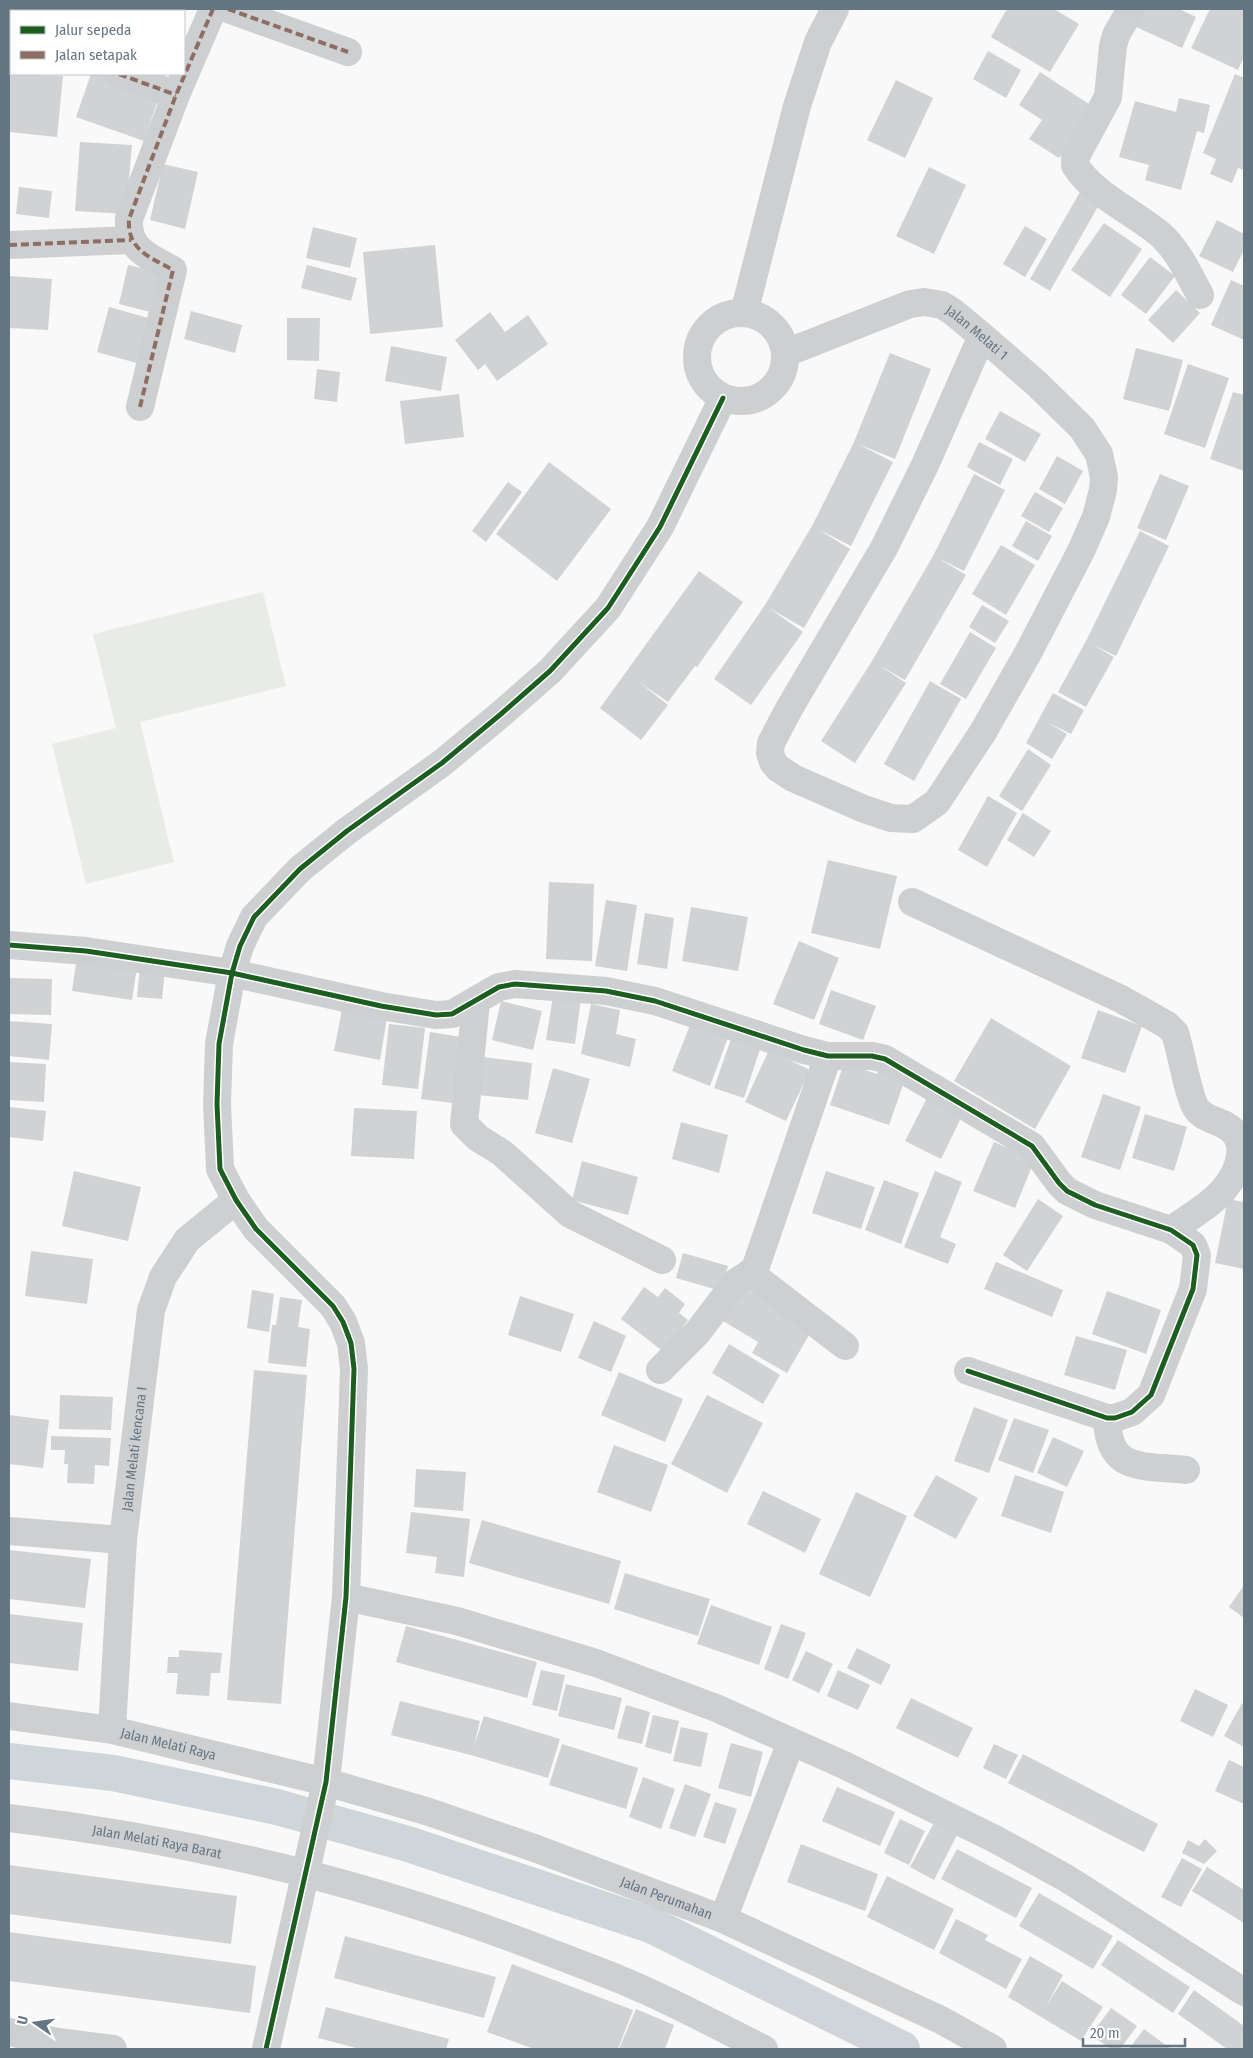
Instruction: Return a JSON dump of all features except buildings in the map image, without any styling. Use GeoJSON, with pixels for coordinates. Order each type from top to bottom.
{"type":"FeatureCollection","features":[{"type":"Feature","properties":{"kind":"street"},"geometry":{"type":"LineString","coordinates":[[185,74],[213,9]]}},
{"type":"Feature","properties":{"kind":"street"},"geometry":{"type":"LineString","coordinates":[[228,9],[348,52]]}},
{"type":"Feature","properties":{"kind":"street"},"geometry":{"type":"LineString","coordinates":[[744,313],[797,106],[818,42],[835,9]]}},
{"type":"Feature","properties":{"kind":"street"},"geometry":{"type":"LineString","coordinates":[[1130,9],[1116,35],[1113,46],[1108,97],[1074,158],[1074,166],[1089,182],[1162,237],[1183,264],[1200,295]]}},
{"type":"Feature","properties":{"kind":"street"},"geometry":{"type":"LineString","coordinates":[[122,75],[176,95]]}},
{"type":"Feature","properties":{"kind":"street"},"geometry":{"type":"LineString","coordinates":[[140,407],[173,270],[144,253],[131,240],[129,219],[185,75]]}},
{"type":"Feature","properties":{"kind":"street"},"geometry":{"type":"LineString","coordinates":[[9,245],[131,240]]}},
{"type":"Feature","properties":{"kind":"street","name":"Jalan Melati 1"},"geometry":{"type":"LineString","coordinates":[[786,353],[910,304],[924,302],[942,305],[982,336],[1038,384],[1082,428],[1099,454],[1104,477],[1103,490],[1096,516],[1081,551],[1028,653],[983,732],[938,802],[913,819],[892,818],[793,778],[778,768],[770,753],[777,729],[884,548],[925,465],[982,336]]}},
{"type":"Feature","properties":{"kind":"street"},"geometry":{"type":"LineString","coordinates":[[744,313],[759,316],[772,325],[781,338],[786,353],[784,369],[778,383],[767,394],[745,401],[723,398],[710,390],[701,377],[696,362],[698,346],[704,332],[715,321],[729,314],[744,313]]}},
{"type":"Feature","properties":{"kind":"street"},"geometry":{"type":"LineString","coordinates":[[266,2049],[305,1869],[325,1790],[346,1598],[354,1369],[351,1343],[343,1322],[333,1306],[256,1229],[236,1200],[220,1170],[217,1140],[219,1044],[232,973],[240,946],[254,917],[300,869],[347,831],[442,763],[501,714],[550,671],[608,608],[660,526],[723,398]]}},
{"type":"Feature","properties":{"kind":"street"},"geometry":{"type":"LineString","coordinates":[[912,902],[1121,999],[1167,1025],[1176,1034],[1195,1106],[1207,1119],[1228,1126],[1237,1135],[1241,1158],[1231,1184],[1216,1200],[1171,1230]]}},
{"type":"Feature","properties":{"kind":"street"},"geometry":{"type":"LineString","coordinates":[[9,945],[86,951],[232,973],[416,1013],[452,1014],[500,987],[515,984],[606,991],[655,1001],[785,1044],[828,1056],[872,1056],[897,1064],[939,1093],[1032,1146],[1059,1183],[1067,1190],[1095,1205],[1171,1230],[1193,1245],[1197,1255],[1196,1272],[1188,1307],[1151,1395],[1143,1404],[1125,1416],[1106,1418],[968,1371]]}},
{"type":"Feature","properties":{"kind":"street"},"geometry":{"type":"LineString","coordinates":[[476,1002],[464,1124],[478,1138],[502,1153],[570,1214],[662,1260]]}},
{"type":"Feature","properties":{"kind":"street"},"geometry":{"type":"LineString","coordinates":[[660,1370],[697,1333],[736,1282],[750,1273],[756,1266],[828,1056]]}},
{"type":"Feature","properties":{"kind":"street","name":"Jalan Melati kencana I"},"geometry":{"type":"LineString","coordinates":[[112,1730],[123,1540],[151,1310],[163,1277],[187,1240],[236,1200]]}},
{"type":"Feature","properties":{"kind":"street"},"geometry":{"type":"LineString","coordinates":[[750,1273],[845,1346]]}},
{"type":"Feature","properties":{"kind":"street"},"geometry":{"type":"LineString","coordinates":[[1106,1418],[1107,1436],[1111,1448],[1117,1456],[1126,1462],[1186,1470]]}},
{"type":"Feature","properties":{"kind":"street"},"geometry":{"type":"LineString","coordinates":[[9,1531],[123,1540]]}},
{"type":"Feature","properties":{"kind":"street"},"geometry":{"type":"LineString","coordinates":[[346,1598],[457,1621],[596,1663],[716,1708],[915,1799],[1066,1878],[1244,1992]]}},
{"type":"Feature","properties":{"kind":"street","name":"Jalan Melati Raya"},"geometry":{"type":"LineString","coordinates":[[9,1716],[112,1730],[325,1790]]}},
{"type":"Feature","properties":{"kind":"street"},"geometry":{"type":"LineString","coordinates":[[723,1919],[791,1742]]}},
{"type":"Feature","properties":{"kind":"street","name":"Jalan Perumahan"},"geometry":{"type":"LineString","coordinates":[[325,1790],[426,1811],[491,1833],[723,1919],[941,2020],[993,2049]]}},
{"type":"Feature","properties":{"kind":"street","name":"Jalan Melati Raya Barat"},"geometry":{"type":"LineString","coordinates":[[9,1818],[127,1835],[305,1869]]}},
{"type":"Feature","properties":{"kind":"street"},"geometry":{"type":"LineString","coordinates":[[305,1869],[462,1919],[641,1988],[764,2049]]}},
{"type":"Feature","properties":{"kind":"street"},"geometry":{"type":"LineString","coordinates":[[9,2032],[55,2046],[113,2049]]}},
{"type":"Feature","properties":{"kind":"shaded area"},"geometry":{"type":"Polygon","coordinates":[[[263,592],[286,686],[140,722],[174,862],[86,884],[52,744],[116,728],[93,634],[263,592]]]}},
{"type":"Feature","properties":{"kind":"waterway"},"geometry":{"type":"LineString","coordinates":[[9,1761],[113,1773],[277,1807],[408,1844],[653,1926],[902,2049]]}},
{"type":"Feature","properties":{"kind":"marked path"},"geometry":{"type":"LineString","coordinates":[[185,74],[213,9]]}},
{"type":"Feature","properties":{"kind":"marked path"},"geometry":{"type":"LineString","coordinates":[[228,9],[348,52]]}},
{"type":"Feature","properties":{"kind":"marked path"},"geometry":{"type":"LineString","coordinates":[[122,75],[176,95]]}},
{"type":"Feature","properties":{"kind":"marked path"},"geometry":{"type":"LineString","coordinates":[[140,407],[173,270],[148,256],[136,245],[129,230],[129,219],[185,75]]}},
{"type":"Feature","properties":{"kind":"marked path"},"geometry":{"type":"LineString","coordinates":[[9,245],[131,240]]}},
{"type":"Feature","properties":{"kind":"cycle path"},"geometry":{"type":"LineString","coordinates":[[266,2049],[326,1782],[346,1597],[354,1369],[351,1343],[343,1322],[333,1306],[256,1229],[236,1200],[220,1169],[217,1104],[219,1044],[232,973],[240,946],[254,917],[300,869],[347,831],[442,763],[501,714],[550,671],[608,608],[660,527],[723,398]]}},
{"type":"Feature","properties":{"kind":"cycle path"},"geometry":{"type":"LineString","coordinates":[[9,945],[86,951],[232,973],[381,1006],[436,1015],[452,1014],[499,987],[515,984],[606,991],[655,1001],[804,1050],[828,1056],[872,1056],[885,1059],[1032,1146],[1067,1191],[1095,1205],[1171,1230],[1193,1245],[1197,1255],[1193,1289],[1151,1395],[1132,1412],[1115,1418],[1107,1418],[968,1371]]}}]}
